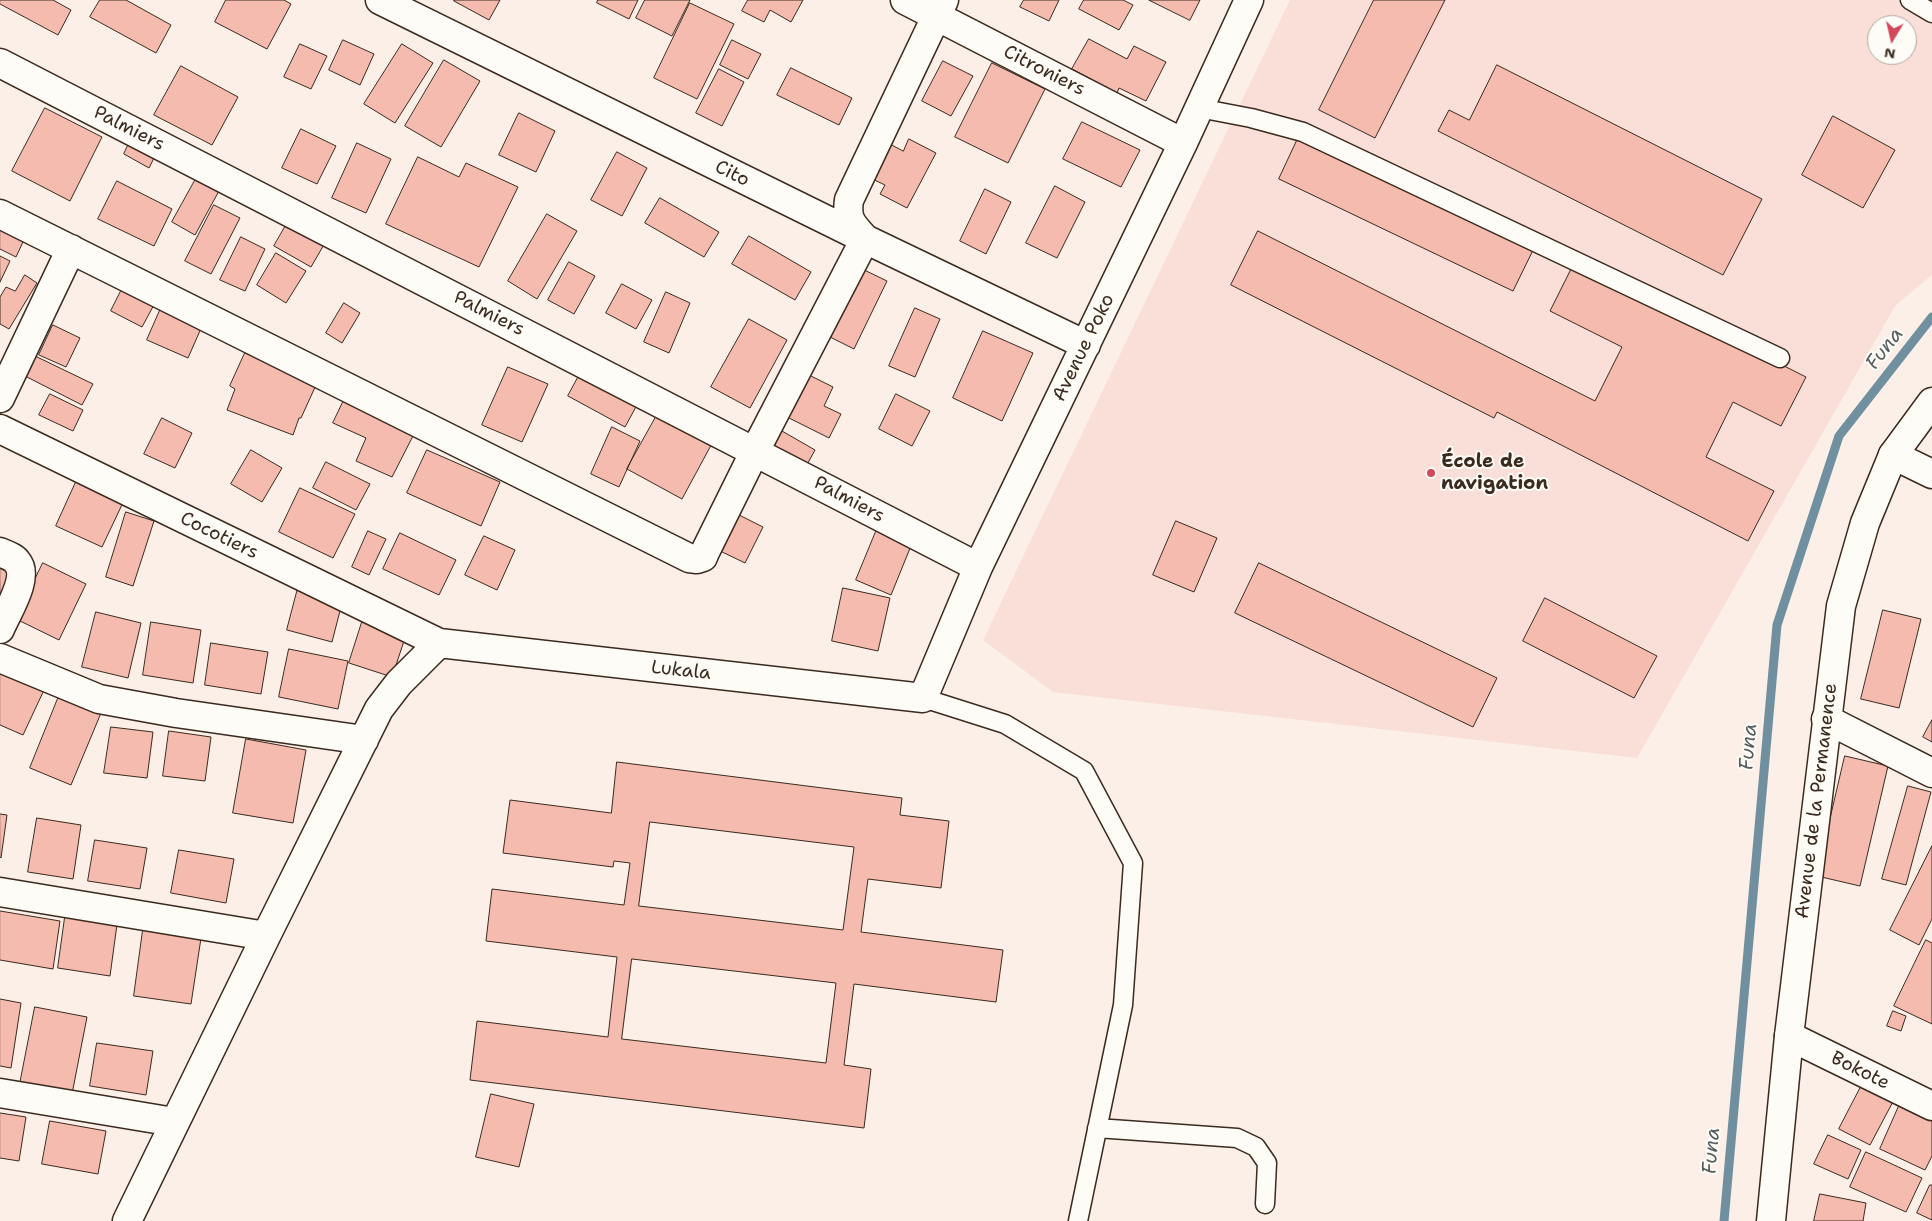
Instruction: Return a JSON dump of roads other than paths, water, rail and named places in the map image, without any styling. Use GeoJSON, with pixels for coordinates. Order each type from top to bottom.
{"type":"FeatureCollection","features":[{"type":"Feature","properties":{"kind":"street","name":"Cito"},"geometry":{"type":"LineString","coordinates":[[380,0],[865,239],[1086,345]]}},
{"type":"Feature","properties":{"kind":"street","name":"Citroniers"},"geometry":{"type":"LineString","coordinates":[[905,0],[940,8],[1183,143]]}},
{"type":"Feature","properties":{"kind":"street","name":"Avenue Poko"},"geometry":{"type":"LineString","coordinates":[[924,698],[978,567],[1183,143],[1249,0]]}},
{"type":"Feature","properties":{"kind":"street"},"geometry":{"type":"LineString","coordinates":[[0,214],[689,558],[696,559],[702,557],[865,239],[850,222],[847,212],[849,200],[940,8]]}},
{"type":"Feature","properties":{"kind":"street","name":"Palmiers"},"geometry":{"type":"LineString","coordinates":[[0,63],[978,567]]}},
{"type":"Feature","properties":{"kind":"street"},"geometry":{"type":"LineString","coordinates":[[0,398],[71,249]]}},
{"type":"Feature","properties":{"kind":"street","name":"Avenue de la Permanence"},"geometry":{"type":"LineString","coordinates":[[1771,1221],[1789,1036],[1841,606],[1866,522],[1893,455],[1932,402]]}},
{"type":"Feature","properties":{"kind":"street","name":"Cocotiers"},"geometry":{"type":"LineString","coordinates":[[0,429],[439,643]]}},
{"type":"Feature","properties":{"kind":"street"},"geometry":{"type":"LineString","coordinates":[[1893,455],[1932,474]]}},
{"type":"Feature","properties":{"kind":"street"},"geometry":{"type":"LineString","coordinates":[[0,552],[16,560],[21,568],[22,579],[0,629]]}},
{"type":"Feature","properties":{"kind":"street"},"geometry":{"type":"LineString","coordinates":[[127,1221],[174,1122],[379,709],[399,683],[439,643]]}},
{"type":"Feature","properties":{"kind":"street","name":"Lukala"},"geometry":{"type":"LineString","coordinates":[[439,643],[924,698]]}},
{"type":"Feature","properties":{"kind":"street"},"geometry":{"type":"LineString","coordinates":[[0,658],[99,699],[176,713],[364,740]]}},
{"type":"Feature","properties":{"kind":"street"},"geometry":{"type":"LineString","coordinates":[[1826,719],[1932,773]]}},
{"type":"Feature","properties":{"kind":"street"},"geometry":{"type":"LineString","coordinates":[[0,892],[266,936]]}},
{"type":"Feature","properties":{"kind":"street","name":"Bokote"},"geometry":{"type":"LineString","coordinates":[[1789,1036],[1932,1106]]}},
{"type":"Feature","properties":{"kind":"street"},"geometry":{"type":"LineString","coordinates":[[0,1093],[174,1122]]}},
{"type":"Feature","properties":{"kind":"lane"},"geometry":{"type":"LineString","coordinates":[[1910,0],[1932,12]]}},
{"type":"Feature","properties":{"kind":"lane"},"geometry":{"type":"LineString","coordinates":[[1199,108],[1251,118],[1303,132],[1780,358]]}},
{"type":"Feature","properties":{"kind":"lane"},"geometry":{"type":"LineString","coordinates":[[924,698],[1005,724],[1084,771],[1133,863],[1123,1005],[1078,1221]]}},
{"type":"Feature","properties":{"kind":"lane"},"geometry":{"type":"LineString","coordinates":[[1098,1128],[1237,1138],[1246,1142],[1256,1147],[1267,1163],[1265,1204]]}},
{"type":"Feature","properties":{"kind":"waterway","name":"Funa"},"geometry":{"type":"LineString","coordinates":[[1724,1221],[1777,625],[1839,436],[1932,317]]}},
{"type":"Feature","properties":{"kind":"place","name":"École de navigation"},"geometry":{"type":"Point","coordinates":[1431,473]}}]}
